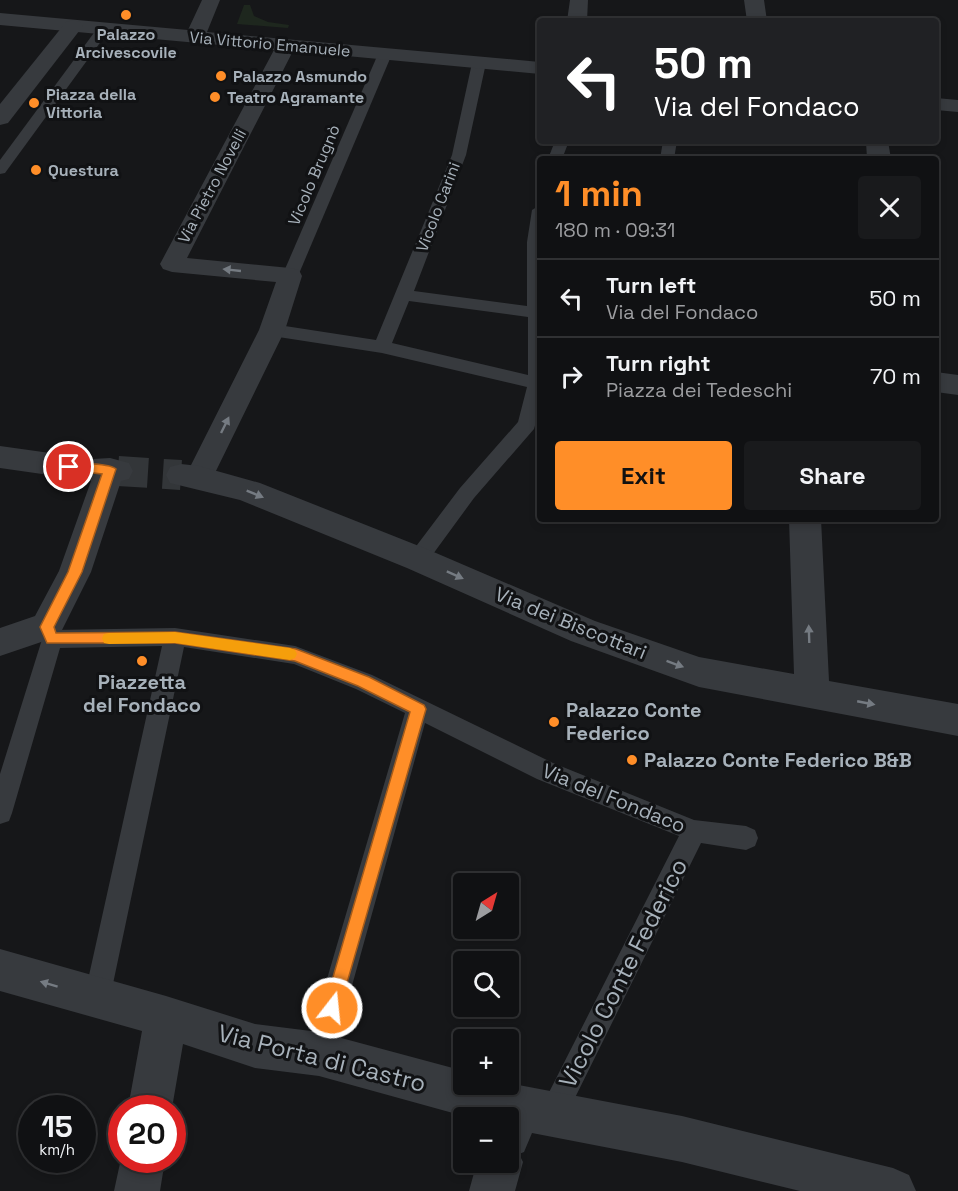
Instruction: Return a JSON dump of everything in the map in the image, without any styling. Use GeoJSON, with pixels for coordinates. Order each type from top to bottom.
{"type":"FeatureCollection","features":[{"type":"Feature","properties":{"kind":"street"},"geometry":{"type":"LineString","coordinates":[[195,37],[211,0]]}},
{"type":"Feature","properties":{"kind":"street"},"geometry":{"type":"LineString","coordinates":[[577,18],[579,0]]}},
{"type":"Feature","properties":{"kind":"street"},"geometry":{"type":"LineString","coordinates":[[753,0],[756,18]]}},
{"type":"Feature","properties":{"kind":"street","name":"Via Vittorio Emanuele"},"geometry":{"type":"LineString","coordinates":[[0,19],[537,68]]}},
{"type":"Feature","properties":{"kind":"street"},"geometry":{"type":"LineString","coordinates":[[0,118],[73,26]]}},
{"type":"Feature","properties":{"kind":"street","name":"Via Pietro Novelli"},"geometry":{"type":"LineString","coordinates":[[286,45],[172,264],[290,276]]}},
{"type":"Feature","properties":{"kind":"street"},"geometry":{"type":"LineString","coordinates":[[939,104],[958,106]]}},
{"type":"Feature","properties":{"kind":"street"},"geometry":{"type":"LineString","coordinates":[[190,476],[272,330],[290,276]]}},
{"type":"Feature","properties":{"kind":"street"},"geometry":{"type":"LineString","coordinates":[[939,382],[958,385]]}},
{"type":"Feature","properties":{"kind":"street"},"geometry":{"type":"LineString","coordinates":[[0,457],[93,470],[114,470],[49,633],[0,642]]}},
{"type":"Feature","properties":{"kind":"street","name":"Via dei Biscottari"},"geometry":{"type":"LineString","coordinates":[[190,476],[249,491],[418,559],[583,631],[699,672],[958,720]]}},
{"type":"Feature","properties":{"kind":"street"},"geometry":{"type":"LineString","coordinates":[[805,522],[812,693]]}},
{"type":"Feature","properties":{"kind":"street","name":"Via Porta di Castro"},"geometry":{"type":"LineString","coordinates":[[0,970],[166,1017],[255,1046],[319,1054],[526,1120],[682,1139],[893,1191]]}},
{"type":"Feature","properties":{"kind":"street"},"geometry":{"type":"LineString","coordinates":[[152,1095],[166,1017]]}},
{"type":"Feature","properties":{"kind":"street"},"geometry":{"type":"LineString","coordinates":[[136,1191],[139,1173]]}},
{"type":"Feature","properties":{"kind":"street"},"geometry":{"type":"LineString","coordinates":[[492,1191],[498,1173]]}},
{"type":"Feature","properties":{"kind":"lane"},"geometry":{"type":"LineString","coordinates":[[0,170],[104,28]]}},
{"type":"Feature","properties":{"kind":"lane","name":"Vicolo Brugnò"},"geometry":{"type":"LineString","coordinates":[[290,276],[385,54]]}},
{"type":"Feature","properties":{"kind":"lane","name":"Vicolo Carini"},"geometry":{"type":"LineString","coordinates":[[382,347],[459,155],[479,63]]}},
{"type":"Feature","properties":{"kind":"lane"},"geometry":{"type":"LineString","coordinates":[[418,559],[467,493],[527,424],[537,383],[535,242],[537,229]]}},
{"type":"Feature","properties":{"kind":"lane"},"geometry":{"type":"LineString","coordinates":[[404,295],[536,313]]}},
{"type":"Feature","properties":{"kind":"lane"},"geometry":{"type":"LineString","coordinates":[[272,330],[382,347],[537,383]]}},
{"type":"Feature","properties":{"kind":"lane"},"geometry":{"type":"LineString","coordinates":[[0,813],[49,633],[175,637],[296,655],[364,682],[413,706],[319,1054]]}},
{"type":"Feature","properties":{"kind":"lane"},"geometry":{"type":"LineString","coordinates":[[97,998],[175,637]]}},
{"type":"Feature","properties":{"kind":"lane","name":"Via del Fondaco"},"geometry":{"type":"LineString","coordinates":[[413,706],[545,771],[694,831],[746,838]]}},
{"type":"Feature","properties":{"kind":"lane","name":"Vicolo Conte Federico"},"geometry":{"type":"LineString","coordinates":[[526,1120],[694,831]]}},
{"type":"Feature","properties":{"kind":"shaded area"},"geometry":{"type":"Polygon","coordinates":[[[244,5],[250,5],[254,16],[268,22],[289,25],[288,28],[237,24],[244,5]]]}},
{"type":"Feature","properties":{"kind":"tunnel"},"geometry":{"type":"LineString","coordinates":[[118,471],[181,475]]}},
{"type":"Feature","properties":{"kind":"slow traffic"},"geometry":{"type":"LineString","coordinates":[[109,638],[175,637],[290,654]]}},
{"type":"Feature","properties":{"kind":"place","name":"Palazzo Arcivescovile"},"geometry":{"type":"Point","coordinates":[126,15]}},
{"type":"Feature","properties":{"kind":"place","name":"Palazzo Asmundo"},"geometry":{"type":"Point","coordinates":[221,76]}},
{"type":"Feature","properties":{"kind":"place","name":"Teatro Agramante"},"geometry":{"type":"Point","coordinates":[215,97]}},
{"type":"Feature","properties":{"kind":"place","name":"Piazza della Vittoria"},"geometry":{"type":"Point","coordinates":[34,103]}},
{"type":"Feature","properties":{"kind":"place","name":"Questura"},"geometry":{"type":"Point","coordinates":[36,170]}},
{"type":"Feature","properties":{"kind":"place","name":"Piazzetta del Fondaco"},"geometry":{"type":"Point","coordinates":[142,661]}},
{"type":"Feature","properties":{"kind":"place","name":"Palazzo Conte Federico"},"geometry":{"type":"Point","coordinates":[554,722]}},
{"type":"Feature","properties":{"kind":"place","name":"Palazzo Conte Federico B&B"},"geometry":{"type":"Point","coordinates":[632,760]}},
{"type":"Feature","properties":{"kind":"route"},"geometry":{"type":"LineString","coordinates":[[69,467],[93,470],[110,469],[75,572],[47,627],[52,639],[175,637],[296,655],[364,682],[418,709],[332,1008]]}}]}
